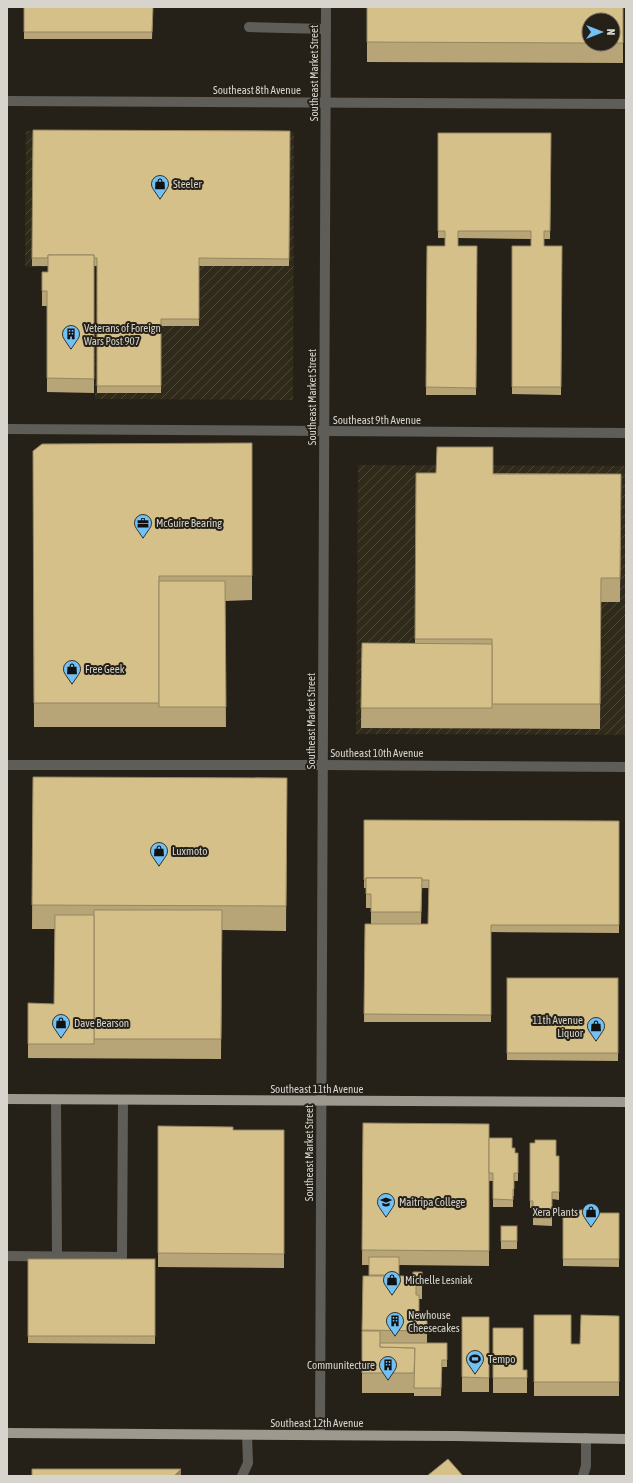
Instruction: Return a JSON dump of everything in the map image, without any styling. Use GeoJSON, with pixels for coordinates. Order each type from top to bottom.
{"type":"FeatureCollection","features":[{"type":"Feature","properties":{"kind":"main road","name":"Southeast 11th Avenue"},"geometry":{"type":"LineString","coordinates":[[7,1099],[626,1102]]}},
{"type":"Feature","properties":{"kind":"main road","name":"Southeast 12th Avenue"},"geometry":{"type":"LineString","coordinates":[[7,1433],[626,1439]]}},
{"type":"Feature","properties":{"kind":"street","name":"Southeast Market Street"},"geometry":{"type":"LineString","coordinates":[[320,1435],[326,7]]}},
{"type":"Feature","properties":{"kind":"street"},"geometry":{"type":"LineString","coordinates":[[249,27],[326,29]]}},
{"type":"Feature","properties":{"kind":"street","name":"Southeast 8th Avenue"},"geometry":{"type":"LineString","coordinates":[[7,101],[626,104]]}},
{"type":"Feature","properties":{"kind":"street","name":"Southeast 9th Avenue"},"geometry":{"type":"LineString","coordinates":[[7,429],[626,433]]}},
{"type":"Feature","properties":{"kind":"street","name":"Southeast 10th Avenue"},"geometry":{"type":"LineString","coordinates":[[7,766],[323,764],[626,767]]}},
{"type":"Feature","properties":{"kind":"street"},"geometry":{"type":"LineString","coordinates":[[56,1100],[57,1256]]}},
{"type":"Feature","properties":{"kind":"street"},"geometry":{"type":"LineString","coordinates":[[7,1256],[122,1257],[123,1100]]}},
{"type":"Feature","properties":{"kind":"street"},"geometry":{"type":"LineString","coordinates":[[242,1476],[248,1463],[247,1435]]}},
{"type":"Feature","properties":{"kind":"street"},"geometry":{"type":"LineString","coordinates":[[583,1476],[586,1466],[586,1438]]}},
{"type":"Feature","properties":{"kind":"shaded area","name":"Steeler"},"geometry":{"type":"Polygon","coordinates":[[[26,131],[294,132],[293,400],[95,399],[96,267],[25,267],[26,131]]]}},
{"type":"Feature","properties":{"kind":"shaded area"},"geometry":{"type":"Polygon","coordinates":[[[358,465],[626,466],[626,735],[356,734],[358,465]]]}},
{"type":"Feature","properties":{"kind":"building"},"geometry":{"type":"Polygon","coordinates":[[[24,7],[153,7],[152,32],[24,32],[24,7]]]}},
{"type":"Feature","properties":{"kind":"building"},"geometry":{"type":"Polygon","coordinates":[[[367,7],[623,7],[623,43],[621,43],[621,12],[581,12],[581,43],[367,42],[367,7]]]}},
{"type":"Feature","properties":{"kind":"building","name":"Steeler"},"geometry":{"type":"Polygon","coordinates":[[[33,130],[290,131],[289,259],[199,258],[199,319],[161,319],[161,386],[97,386],[97,258],[94,258],[94,255],[48,255],[48,258],[32,258],[33,130]]]}},
{"type":"Feature","properties":{"kind":"building"},"geometry":{"type":"Polygon","coordinates":[[[438,133],[551,133],[550,231],[544,231],[544,246],[562,246],[561,387],[512,387],[512,246],[531,246],[531,231],[458,231],[458,246],[477,246],[476,388],[426,387],[427,246],[445,246],[445,231],[438,231],[438,133]]]}},
{"type":"Feature","properties":{"kind":"building","name":"Veterans of Foreign Wars Post 907"},"geometry":{"type":"Polygon","coordinates":[[[48,255],[94,255],[94,379],[47,378],[47,291],[42,291],[42,272],[48,272],[48,255]]]}},
{"type":"Feature","properties":{"kind":"building"},"geometry":{"type":"Polygon","coordinates":[[[252,443],[252,576],[159,576],[159,703],[34,703],[33,451],[42,444],[252,443]]]}},
{"type":"Feature","properties":{"kind":"building"},"geometry":{"type":"Polygon","coordinates":[[[437,447],[493,447],[493,474],[621,474],[620,578],[601,578],[600,704],[492,704],[492,639],[415,639],[416,473],[436,473],[437,447]]]}},
{"type":"Feature","properties":{"kind":"building"},"geometry":{"type":"Polygon","coordinates":[[[159,581],[225,581],[226,707],[159,707],[159,581]]]}},
{"type":"Feature","properties":{"kind":"building"},"geometry":{"type":"Polygon","coordinates":[[[362,643],[492,644],[492,708],[361,708],[362,643]]]}},
{"type":"Feature","properties":{"kind":"building","name":"Luxmoto"},"geometry":{"type":"Polygon","coordinates":[[[33,777],[287,778],[286,906],[32,905],[33,777]]]}},
{"type":"Feature","properties":{"kind":"building"},"geometry":{"type":"Polygon","coordinates":[[[364,820],[619,821],[619,925],[491,925],[491,1015],[364,1014],[365,924],[428,924],[429,880],[422,880],[422,878],[366,878],[366,880],[364,880],[364,820]]]}},
{"type":"Feature","properties":{"kind":"building"},"geometry":{"type":"Polygon","coordinates":[[[366,878],[422,878],[421,912],[371,912],[371,894],[366,894],[366,878]]]}},
{"type":"Feature","properties":{"kind":"building"},"geometry":{"type":"Polygon","coordinates":[[[94,910],[222,910],[221,1039],[94,1039],[94,910]]]}},
{"type":"Feature","properties":{"kind":"building"},"geometry":{"type":"Polygon","coordinates":[[[55,915],[94,915],[94,1044],[28,1044],[28,1003],[54,1004],[55,915]]]}},
{"type":"Feature","properties":{"kind":"building"},"geometry":{"type":"Polygon","coordinates":[[[507,978],[618,978],[618,1053],[507,1053],[507,978]]]}},
{"type":"Feature","properties":{"kind":"building"},"geometry":{"type":"Polygon","coordinates":[[[363,1123],[489,1124],[489,1251],[362,1250],[363,1123]]]}},
{"type":"Feature","properties":{"kind":"building"},"geometry":{"type":"Polygon","coordinates":[[[158,1126],[233,1127],[233,1130],[284,1130],[284,1254],[158,1253],[158,1126]]]}},
{"type":"Feature","properties":{"kind":"building"},"geometry":{"type":"Polygon","coordinates":[[[489,1138],[512,1138],[512,1148],[515,1148],[515,1153],[518,1153],[518,1173],[514,1173],[513,1200],[493,1199],[493,1173],[489,1173],[489,1138]]]}},
{"type":"Feature","properties":{"kind":"building"},"geometry":{"type":"Polygon","coordinates":[[[535,1140],[556,1140],[556,1156],[559,1156],[559,1192],[552,1192],[552,1218],[533,1218],[533,1201],[530,1201],[530,1143],[535,1143],[535,1140]]]}},
{"type":"Feature","properties":{"kind":"building"},"geometry":{"type":"Polygon","coordinates":[[[563,1210],[594,1210],[594,1213],[619,1213],[619,1259],[563,1259],[563,1210]]]}},
{"type":"Feature","properties":{"kind":"building"},"geometry":{"type":"Polygon","coordinates":[[[501,1226],[517,1226],[517,1241],[501,1241],[501,1226]]]}},
{"type":"Feature","properties":{"kind":"building"},"geometry":{"type":"Polygon","coordinates":[[[369,1257],[399,1257],[399,1275],[369,1275],[369,1257]]]}},
{"type":"Feature","properties":{"kind":"building"},"geometry":{"type":"Polygon","coordinates":[[[28,1259],[155,1259],[155,1336],[28,1336],[28,1259]]]}},
{"type":"Feature","properties":{"kind":"building"},"geometry":{"type":"Polygon","coordinates":[[[413,1272],[422,1272],[422,1285],[416,1285],[416,1295],[419,1295],[419,1313],[427,1313],[427,1331],[362,1330],[363,1276],[413,1276],[413,1272]]]}},
{"type":"Feature","properties":{"kind":"building"},"geometry":{"type":"Polygon","coordinates":[[[534,1315],[571,1315],[571,1344],[580,1344],[581,1315],[619,1316],[619,1382],[534,1382],[534,1315]]]}},
{"type":"Feature","properties":{"kind":"building","name":"Tempo"},"geometry":{"type":"Polygon","coordinates":[[[462,1317],[489,1317],[489,1378],[462,1377],[462,1317]]]}},
{"type":"Feature","properties":{"kind":"building"},"geometry":{"type":"Polygon","coordinates":[[[493,1328],[523,1328],[523,1370],[527,1370],[527,1378],[493,1378],[493,1328]]]}},
{"type":"Feature","properties":{"kind":"building"},"geometry":{"type":"Polygon","coordinates":[[[362,1331],[380,1331],[380,1347],[415,1348],[414,1373],[362,1373],[362,1331]]]}},
{"type":"Feature","properties":{"kind":"building"},"geometry":{"type":"Polygon","coordinates":[[[380,1343],[447,1343],[447,1360],[442,1360],[441,1388],[414,1388],[415,1348],[380,1347],[380,1343]]]}},
{"type":"Feature","properties":{"kind":"building"},"geometry":{"type":"Polygon","coordinates":[[[448,1459],[463,1476],[427,1476],[448,1459]]]}},
{"type":"Feature","properties":{"kind":"building"},"geometry":{"type":"Polygon","coordinates":[[[32,1469],[181,1469],[174,1476],[32,1476],[32,1469]]]}},
{"type":"Feature","properties":{"kind":"place","name":"Steeler"},"geometry":{"type":"Point","coordinates":[160,199]}},
{"type":"Feature","properties":{"kind":"place","name":"Veterans of Foreign Wars Post 907"},"geometry":{"type":"Point","coordinates":[71,349]}},
{"type":"Feature","properties":{"kind":"place","name":"McGuire Bearing"},"geometry":{"type":"Point","coordinates":[143,538]}},
{"type":"Feature","properties":{"kind":"place","name":"Free Geek"},"geometry":{"type":"Point","coordinates":[72,684]}},
{"type":"Feature","properties":{"kind":"place","name":"Luxmoto"},"geometry":{"type":"Point","coordinates":[159,866]}},
{"type":"Feature","properties":{"kind":"place","name":"Dave Bearson"},"geometry":{"type":"Point","coordinates":[61,1038]}},
{"type":"Feature","properties":{"kind":"place","name":"11th Avenue Liquor"},"geometry":{"type":"Point","coordinates":[596,1041]}},
{"type":"Feature","properties":{"kind":"place","name":"Maitripa College"},"geometry":{"type":"Point","coordinates":[386,1217]}},
{"type":"Feature","properties":{"kind":"place","name":"Xera Plants"},"geometry":{"type":"Point","coordinates":[591,1227]}},
{"type":"Feature","properties":{"kind":"place","name":"Michelle Lesniak"},"geometry":{"type":"Point","coordinates":[392,1295]}},
{"type":"Feature","properties":{"kind":"place","name":"Newhouse Cheesecakes"},"geometry":{"type":"Point","coordinates":[395,1336]}},
{"type":"Feature","properties":{"kind":"place","name":"Tempo"},"geometry":{"type":"Point","coordinates":[475,1374]}},
{"type":"Feature","properties":{"kind":"place","name":"Communitecture"},"geometry":{"type":"Point","coordinates":[388,1380]}}]}
